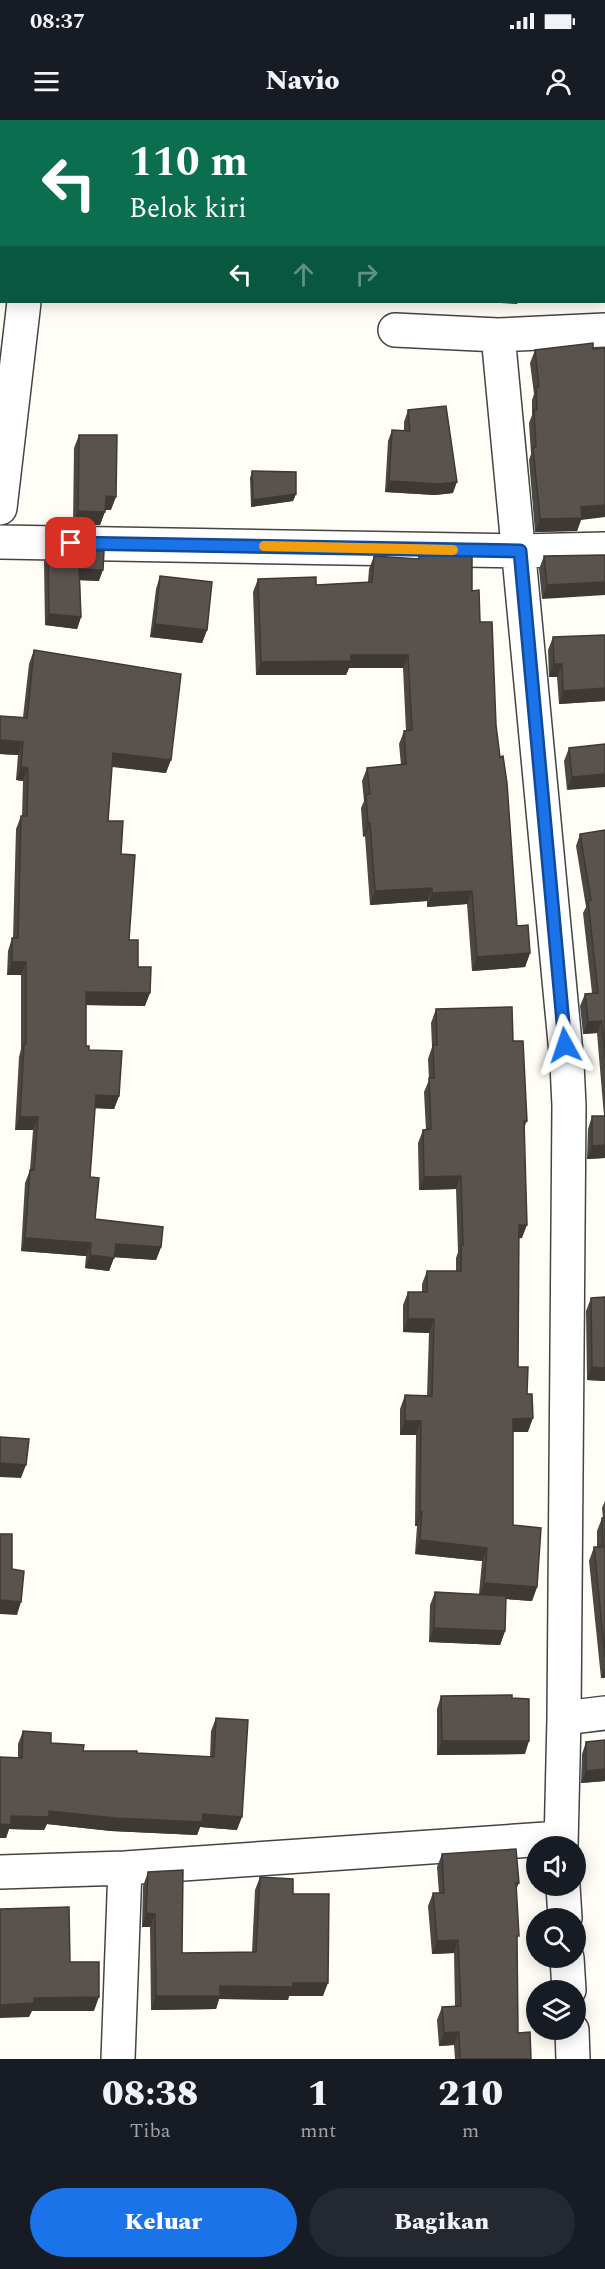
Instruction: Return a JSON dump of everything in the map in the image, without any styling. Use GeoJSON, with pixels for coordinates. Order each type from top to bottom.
{"type":"FeatureCollection","features":[{"type":"Feature","properties":{"kind":"street"},"geometry":{"type":"LineString","coordinates":[[0,508],[24,303]]}},
{"type":"Feature","properties":{"kind":"street"},"geometry":{"type":"LineString","coordinates":[[395,330],[498,335],[605,330]]}},
{"type":"Feature","properties":{"kind":"street"},"geometry":{"type":"LineString","coordinates":[[498,335],[520,551],[568,1085],[564,1718],[560,1836]]}},
{"type":"Feature","properties":{"kind":"street"},"geometry":{"type":"LineString","coordinates":[[0,542],[520,551],[605,549]]}},
{"type":"Feature","properties":{"kind":"street"},"geometry":{"type":"LineString","coordinates":[[564,1718],[605,1713]]}},
{"type":"Feature","properties":{"kind":"street"},"geometry":{"type":"LineString","coordinates":[[0,1872],[124,1868],[526,1844]]}},
{"type":"Feature","properties":{"kind":"street"},"geometry":{"type":"LineString","coordinates":[[118,2059],[124,1868]]}},
{"type":"Feature","properties":{"kind":"street"},"geometry":{"type":"LineString","coordinates":[[572,2040],[573,2059]]}},
{"type":"Feature","properties":{"kind":"building"},"geometry":{"type":"Polygon","coordinates":[[[593,343],[593,349],[605,348],[605,505],[581,507],[582,518],[540,519],[533,447],[536,447],[534,410],[537,410],[536,387],[539,387],[535,350],[593,343]]]}},
{"type":"Feature","properties":{"kind":"building"},"geometry":{"type":"Polygon","coordinates":[[[446,406],[457,482],[439,484],[389,481],[392,430],[410,431],[408,410],[446,406]]]}},
{"type":"Feature","properties":{"kind":"building"},"geometry":{"type":"Polygon","coordinates":[[[79,435],[117,435],[116,497],[106,496],[105,512],[78,511],[79,435]]]}},
{"type":"Feature","properties":{"kind":"building"},"geometry":{"type":"Polygon","coordinates":[[[252,471],[296,472],[296,494],[253,500],[252,471]]]}},
{"type":"Feature","properties":{"kind":"building"},"geometry":{"type":"Polygon","coordinates":[[[48,550],[104,551],[103,570],[79,569],[81,617],[49,614],[48,550]]]}},
{"type":"Feature","properties":{"kind":"building"},"geometry":{"type":"Polygon","coordinates":[[[472,555],[472,591],[479,590],[480,622],[492,622],[496,725],[500,757],[503,756],[507,783],[517,926],[528,925],[530,953],[477,957],[472,891],[432,893],[432,888],[375,891],[366,795],[370,794],[367,768],[406,764],[404,731],[412,730],[408,655],[351,655],[351,661],[261,662],[258,579],[316,577],[316,585],[372,582],[374,556],[419,559],[419,556],[472,555]]]}},
{"type":"Feature","properties":{"kind":"building"},"geometry":{"type":"Polygon","coordinates":[[[605,555],[605,582],[547,585],[544,556],[605,555]]]}},
{"type":"Feature","properties":{"kind":"building"},"geometry":{"type":"Polygon","coordinates":[[[160,576],[212,582],[207,630],[155,624],[160,576]]]}},
{"type":"Feature","properties":{"kind":"building"},"geometry":{"type":"Polygon","coordinates":[[[605,635],[605,688],[563,691],[562,664],[554,664],[553,637],[605,635]]]}},
{"type":"Feature","properties":{"kind":"building"},"geometry":{"type":"Polygon","coordinates":[[[34,650],[181,674],[171,760],[113,753],[108,821],[123,821],[121,854],[135,855],[129,940],[138,940],[138,967],[151,967],[150,993],[86,992],[86,1046],[89,1046],[89,1050],[122,1051],[119,1096],[96,1095],[90,1177],[99,1178],[95,1219],[163,1227],[161,1247],[116,1244],[114,1258],[90,1255],[91,1243],[25,1238],[30,1170],[34,1170],[38,1117],[20,1117],[24,1044],[26,1044],[26,962],[12,962],[12,938],[18,938],[21,816],[27,816],[28,768],[21,767],[23,742],[0,740],[0,716],[27,718],[34,650]]]}},
{"type":"Feature","properties":{"kind":"building"},"geometry":{"type":"Polygon","coordinates":[[[605,744],[605,774],[572,777],[569,748],[605,744]]]}},
{"type":"Feature","properties":{"kind":"building"},"geometry":{"type":"Polygon","coordinates":[[[605,830],[605,1058],[602,1021],[588,1022],[585,994],[598,993],[588,901],[591,900],[580,834],[605,830]]]}},
{"type":"Feature","properties":{"kind":"building"},"geometry":{"type":"Polygon","coordinates":[[[512,1007],[513,1041],[523,1041],[527,1121],[524,1121],[527,1225],[519,1225],[518,1367],[528,1367],[527,1394],[532,1394],[533,1418],[513,1419],[513,1525],[541,1528],[537,1587],[484,1583],[487,1548],[420,1540],[421,1421],[405,1421],[405,1395],[432,1396],[434,1319],[408,1319],[408,1292],[427,1292],[427,1271],[461,1271],[461,1245],[463,1245],[461,1176],[424,1177],[423,1130],[431,1129],[429,1078],[434,1078],[433,1045],[437,1045],[436,1009],[512,1007]]]}},
{"type":"Feature","properties":{"kind":"building"},"geometry":{"type":"Polygon","coordinates":[[[592,1116],[605,1116],[605,1145],[592,1146],[592,1116]]]}},
{"type":"Feature","properties":{"kind":"building"},"geometry":{"type":"Polygon","coordinates":[[[605,1297],[605,1368],[592,1367],[591,1298],[605,1297]]]}},
{"type":"Feature","properties":{"kind":"building"},"geometry":{"type":"Polygon","coordinates":[[[0,1437],[29,1439],[26,1465],[0,1463],[0,1437]]]}},
{"type":"Feature","properties":{"kind":"building"},"geometry":{"type":"Polygon","coordinates":[[[605,1517],[605,1657],[594,1547],[603,1547],[602,1518],[605,1517]]]}},
{"type":"Feature","properties":{"kind":"building"},"geometry":{"type":"Polygon","coordinates":[[[0,1534],[12,1534],[12,1569],[24,1571],[21,1602],[0,1600],[0,1534]]]}},
{"type":"Feature","properties":{"kind":"building"},"geometry":{"type":"Polygon","coordinates":[[[435,1592],[506,1596],[505,1631],[434,1628],[435,1592]]]}},
{"type":"Feature","properties":{"kind":"building"},"geometry":{"type":"Polygon","coordinates":[[[512,1695],[512,1698],[529,1699],[529,1741],[442,1741],[441,1696],[512,1695]]]}},
{"type":"Feature","properties":{"kind":"building"},"geometry":{"type":"Polygon","coordinates":[[[216,1718],[248,1720],[242,1817],[203,1814],[202,1822],[115,1818],[49,1811],[49,1817],[11,1816],[11,1825],[0,1824],[0,1757],[22,1758],[23,1731],[51,1733],[51,1743],[84,1745],[83,1751],[137,1751],[137,1753],[214,1757],[216,1718]]]}},
{"type":"Feature","properties":{"kind":"building"},"geometry":{"type":"Polygon","coordinates":[[[605,1740],[605,1769],[586,1771],[586,1742],[605,1740]]]}},
{"type":"Feature","properties":{"kind":"building"},"geometry":{"type":"Polygon","coordinates":[[[516,1849],[519,1883],[516,1883],[519,1936],[517,1936],[518,2033],[526,2032],[526,2040],[530,2040],[531,2059],[460,2059],[459,2032],[444,2033],[442,2007],[461,2006],[458,1940],[437,1941],[433,1893],[444,1893],[442,1854],[516,1849]]]}},
{"type":"Feature","properties":{"kind":"building"},"geometry":{"type":"Polygon","coordinates":[[[183,1870],[182,1953],[256,1952],[260,1877],[293,1879],[293,1894],[329,1894],[328,1983],[293,1983],[293,1987],[220,1986],[220,1996],[156,1996],[155,1914],[146,1913],[148,1872],[183,1870]]]}},
{"type":"Feature","properties":{"kind":"building"},"geometry":{"type":"Polygon","coordinates":[[[69,1907],[70,1962],[99,1962],[99,1997],[34,1998],[34,2003],[0,2005],[0,1909],[69,1907]]]}},
{"type":"Feature","properties":{"kind":"slow traffic"},"geometry":{"type":"LineString","coordinates":[[264,546],[453,550]]}},
{"type":"Feature","properties":{"kind":"route"},"geometry":{"type":"LineString","coordinates":[[71,543],[520,551],[565,1045]]}}]}
